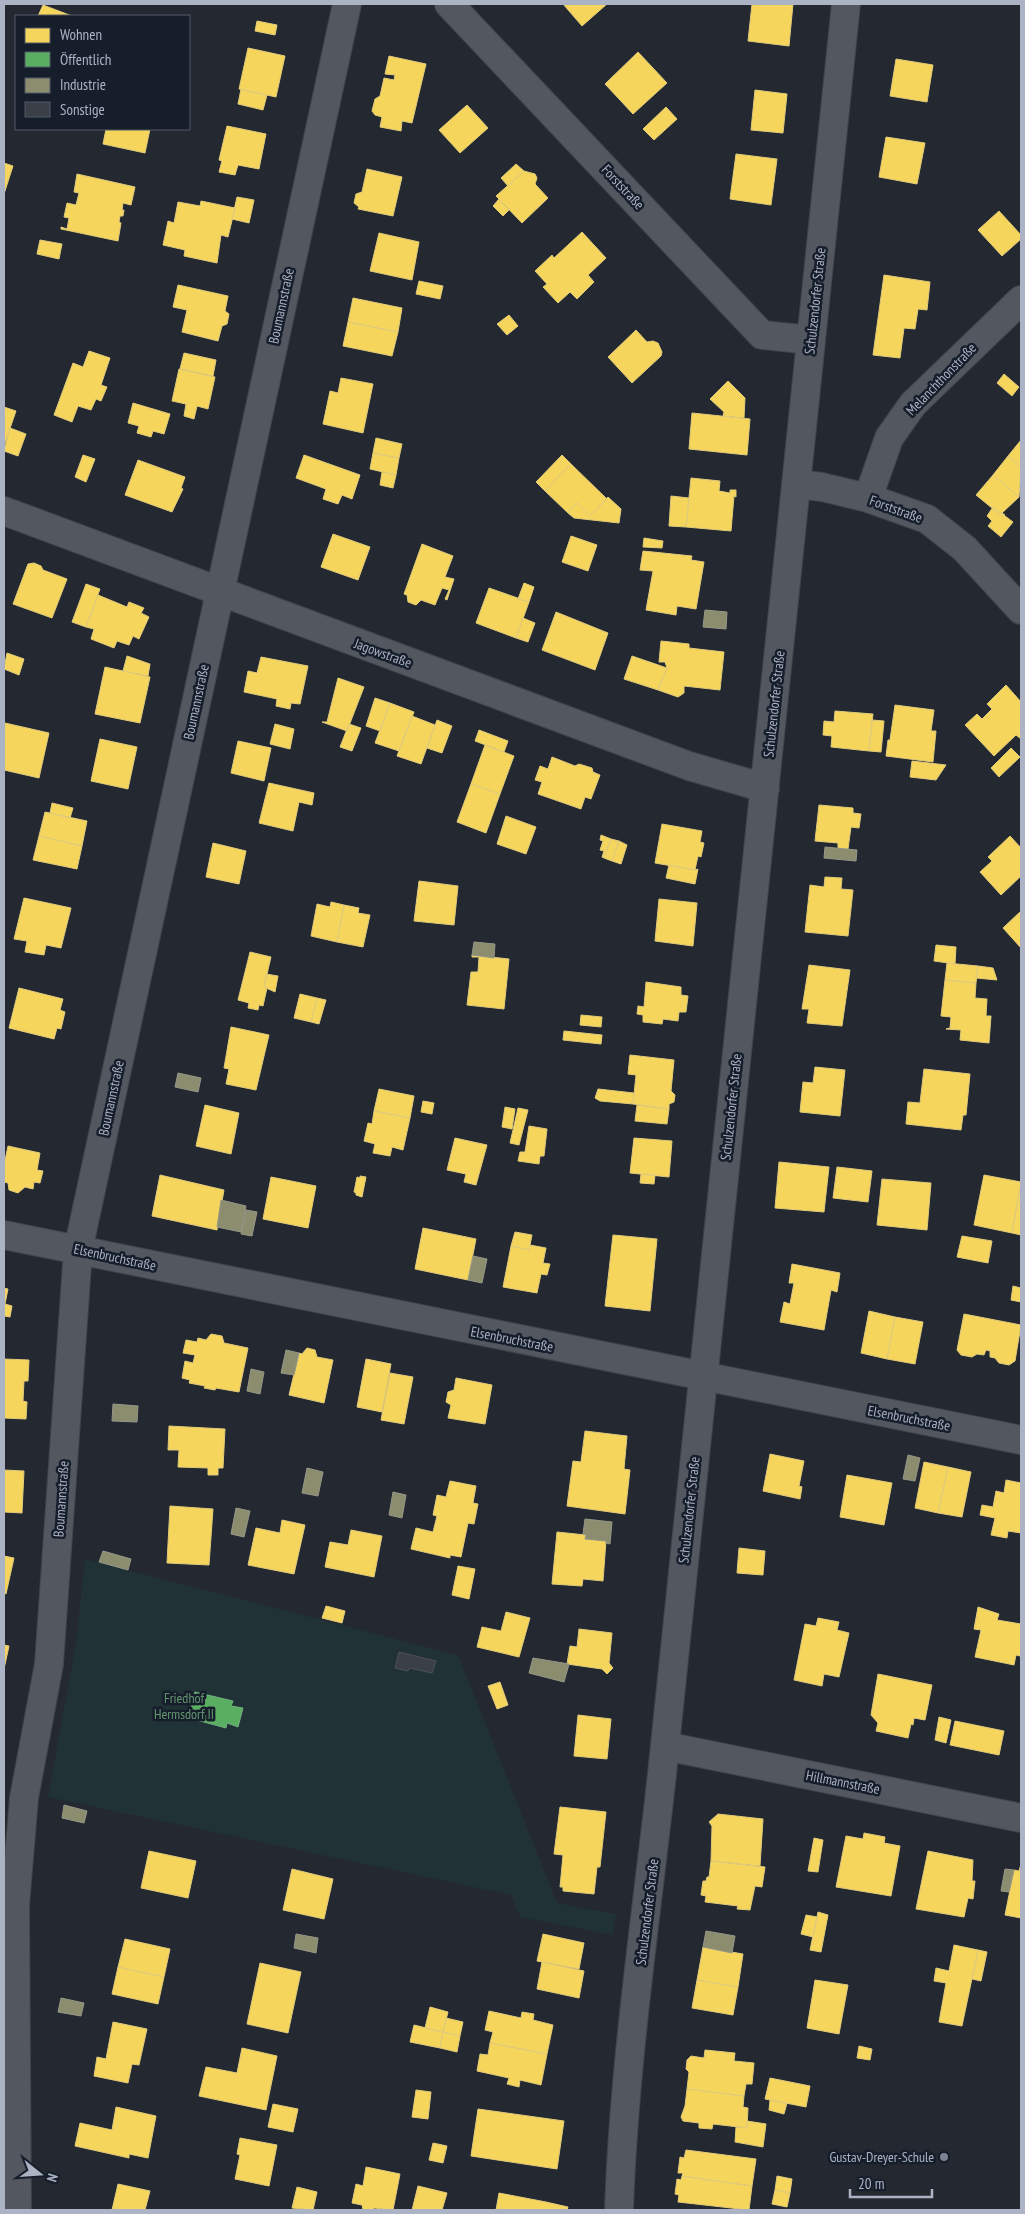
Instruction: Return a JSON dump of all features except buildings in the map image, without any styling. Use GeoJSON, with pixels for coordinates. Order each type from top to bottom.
{"type":"FeatureCollection","features":[{"type":"Feature","properties":{"kind":"street","name":"Boumannstraße"},"geometry":{"type":"LineString","coordinates":[[17,2210],[15,1905],[24,1798],[49,1664],[78,1250],[347,4]]}},
{"type":"Feature","properties":{"kind":"street","name":"Forststraße"},"geometry":{"type":"LineString","coordinates":[[449,4],[762,335],[811,340]]}},
{"type":"Feature","properties":{"kind":"street","name":"Schulzendorfer Straße"},"geometry":{"type":"LineString","coordinates":[[619,2210],[624,2117],[665,1746],[846,4]]}},
{"type":"Feature","properties":{"kind":"street","name":"Melanchthonstraße"},"geometry":{"type":"LineString","coordinates":[[868,498],[889,438],[913,404],[1021,300]]}},
{"type":"Feature","properties":{"kind":"street","name":"Forststraße"},"geometry":{"type":"LineString","coordinates":[[796,484],[822,487],[868,498],[927,519],[965,549],[1021,610]]}},
{"type":"Feature","properties":{"kind":"street","name":"Jagowstraße"},"geometry":{"type":"LineString","coordinates":[[4,511],[689,766],[765,788]]}},
{"type":"Feature","properties":{"kind":"street","name":"Elsenbruchstraße"},"geometry":{"type":"LineString","coordinates":[[4,1235],[1021,1440]]}},
{"type":"Feature","properties":{"kind":"street","name":"Hillmannstraße"},"geometry":{"type":"LineString","coordinates":[[665,1746],[1021,1818]]}},
{"type":"Feature","properties":{"kind":"green space","name":"Friedhof Hermsdorf II"},"geometry":{"type":"Polygon","coordinates":[[[85,1559],[458,1655],[557,1903],[616,1914],[613,1935],[520,1917],[511,1895],[48,1797],[76,1643],[85,1559]]]}},
{"type":"Feature","properties":{"kind":"place","name":"Gustav-Dreyer-Schule"},"geometry":{"type":"Point","coordinates":[944,2157]}}]}
